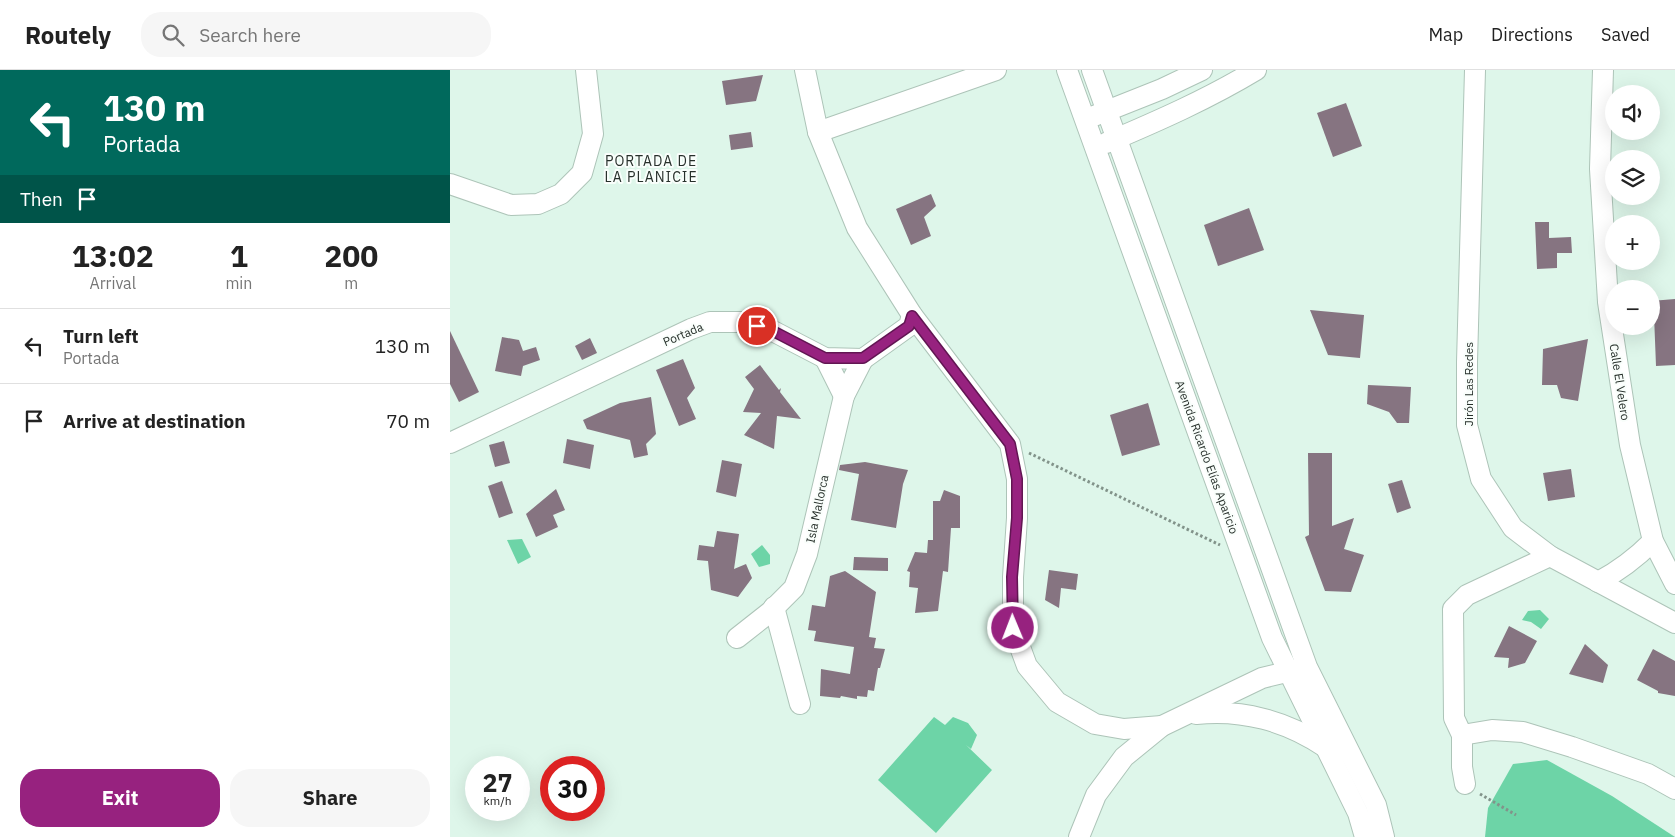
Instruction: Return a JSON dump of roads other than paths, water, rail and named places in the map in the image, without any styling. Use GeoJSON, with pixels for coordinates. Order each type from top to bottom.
{"type":"FeatureCollection","features":[{"type":"Feature","properties":{"kind":"street"},"geometry":{"type":"LineString","coordinates":[[450,184],[511,205],[538,204],[561,194],[582,173],[593,134],[586,70]]}},
{"type":"Feature","properties":{"kind":"street"},"geometry":{"type":"LineString","coordinates":[[805,70],[818,132],[857,228],[912,316],[1010,444],[1017,479],[1017,518],[1012,577],[1013,628],[1027,666],[1057,702],[1095,724],[1124,729],[1162,726]]}},
{"type":"Feature","properties":{"kind":"street"},"geometry":{"type":"LineString","coordinates":[[818,132],[996,70]]}},
{"type":"Feature","properties":{"kind":"street","name":"Avenida Ricardo Elías Aparicio"},"geometry":{"type":"LineString","coordinates":[[1067,70],[1272,638],[1297,669],[1309,693],[1376,805],[1384,837]]}},
{"type":"Feature","properties":{"kind":"street","name":"Avenida Ricardo Elías Aparicio"},"geometry":{"type":"LineString","coordinates":[[1092,70],[1278,588],[1297,669]]}},
{"type":"Feature","properties":{"kind":"street"},"geometry":{"type":"LineString","coordinates":[[1086,120],[1162,89],[1202,70]]}},
{"type":"Feature","properties":{"kind":"street"},"geometry":{"type":"LineString","coordinates":[[1095,148],[1225,89],[1256,70]]}},
{"type":"Feature","properties":{"kind":"street","name":"Jirón Las Redes"},"geometry":{"type":"LineString","coordinates":[[1475,70],[1467,425],[1481,479],[1514,528],[1550,556],[1675,623]]}},
{"type":"Feature","properties":{"kind":"street","name":"Calle El Velero"},"geometry":{"type":"LineString","coordinates":[[1603,70],[1600,170],[1608,302],[1630,445],[1653,541],[1675,584]]}},
{"type":"Feature","properties":{"kind":"street"},"geometry":{"type":"LineString","coordinates":[[863,358],[909,326],[912,316]]}},
{"type":"Feature","properties":{"kind":"street","name":"Portada"},"geometry":{"type":"LineString","coordinates":[[450,443],[691,329],[710,322],[744,322],[769,329],[825,358],[863,358]]}},
{"type":"Feature","properties":{"kind":"street"},"geometry":{"type":"LineString","coordinates":[[825,358],[844,396]]}},
{"type":"Feature","properties":{"kind":"street","name":"Isla Mallorca"},"geometry":{"type":"LineString","coordinates":[[737,638],[794,588],[808,554],[844,396],[863,358]]}},
{"type":"Feature","properties":{"kind":"street"},"geometry":{"type":"LineString","coordinates":[[1598,582],[1618,572],[1637,558],[1653,541]]}},
{"type":"Feature","properties":{"kind":"street"},"geometry":{"type":"LineString","coordinates":[[1465,784],[1462,767],[1462,735],[1454,718],[1453,609],[1467,595],[1550,556]]}},
{"type":"Feature","properties":{"kind":"street"},"geometry":{"type":"LineString","coordinates":[[1257,595],[1278,588]]}},
{"type":"Feature","properties":{"kind":"street"},"geometry":{"type":"LineString","coordinates":[[774,607],[800,704]]}},
{"type":"Feature","properties":{"kind":"street"},"geometry":{"type":"LineString","coordinates":[[1262,678],[1271,666],[1274,652],[1272,638]]}},
{"type":"Feature","properties":{"kind":"street"},"geometry":{"type":"LineString","coordinates":[[1079,837],[1096,795],[1124,757],[1162,726],[1262,678],[1297,669]]}},
{"type":"Feature","properties":{"kind":"street"},"geometry":{"type":"LineString","coordinates":[[1270,721],[1289,711],[1309,693]]}},
{"type":"Feature","properties":{"kind":"street","name":"Avenida Ricardo Elías Aparicio"},"geometry":{"type":"LineString","coordinates":[[1309,693],[1327,748],[1358,813],[1365,837]]}},
{"type":"Feature","properties":{"kind":"street"},"geometry":{"type":"LineString","coordinates":[[1184,715],[1213,712],[1242,714],[1297,730],[1327,748]]}},
{"type":"Feature","properties":{"kind":"street"},"geometry":{"type":"LineString","coordinates":[[1462,735],[1492,730],[1523,732],[1648,774],[1675,789]]}},
{"type":"Feature","properties":{"kind":"district","name":"PORTADA DE LA PLANICIE"},"geometry":{"type":"Point","coordinates":[651,169]}}]}
